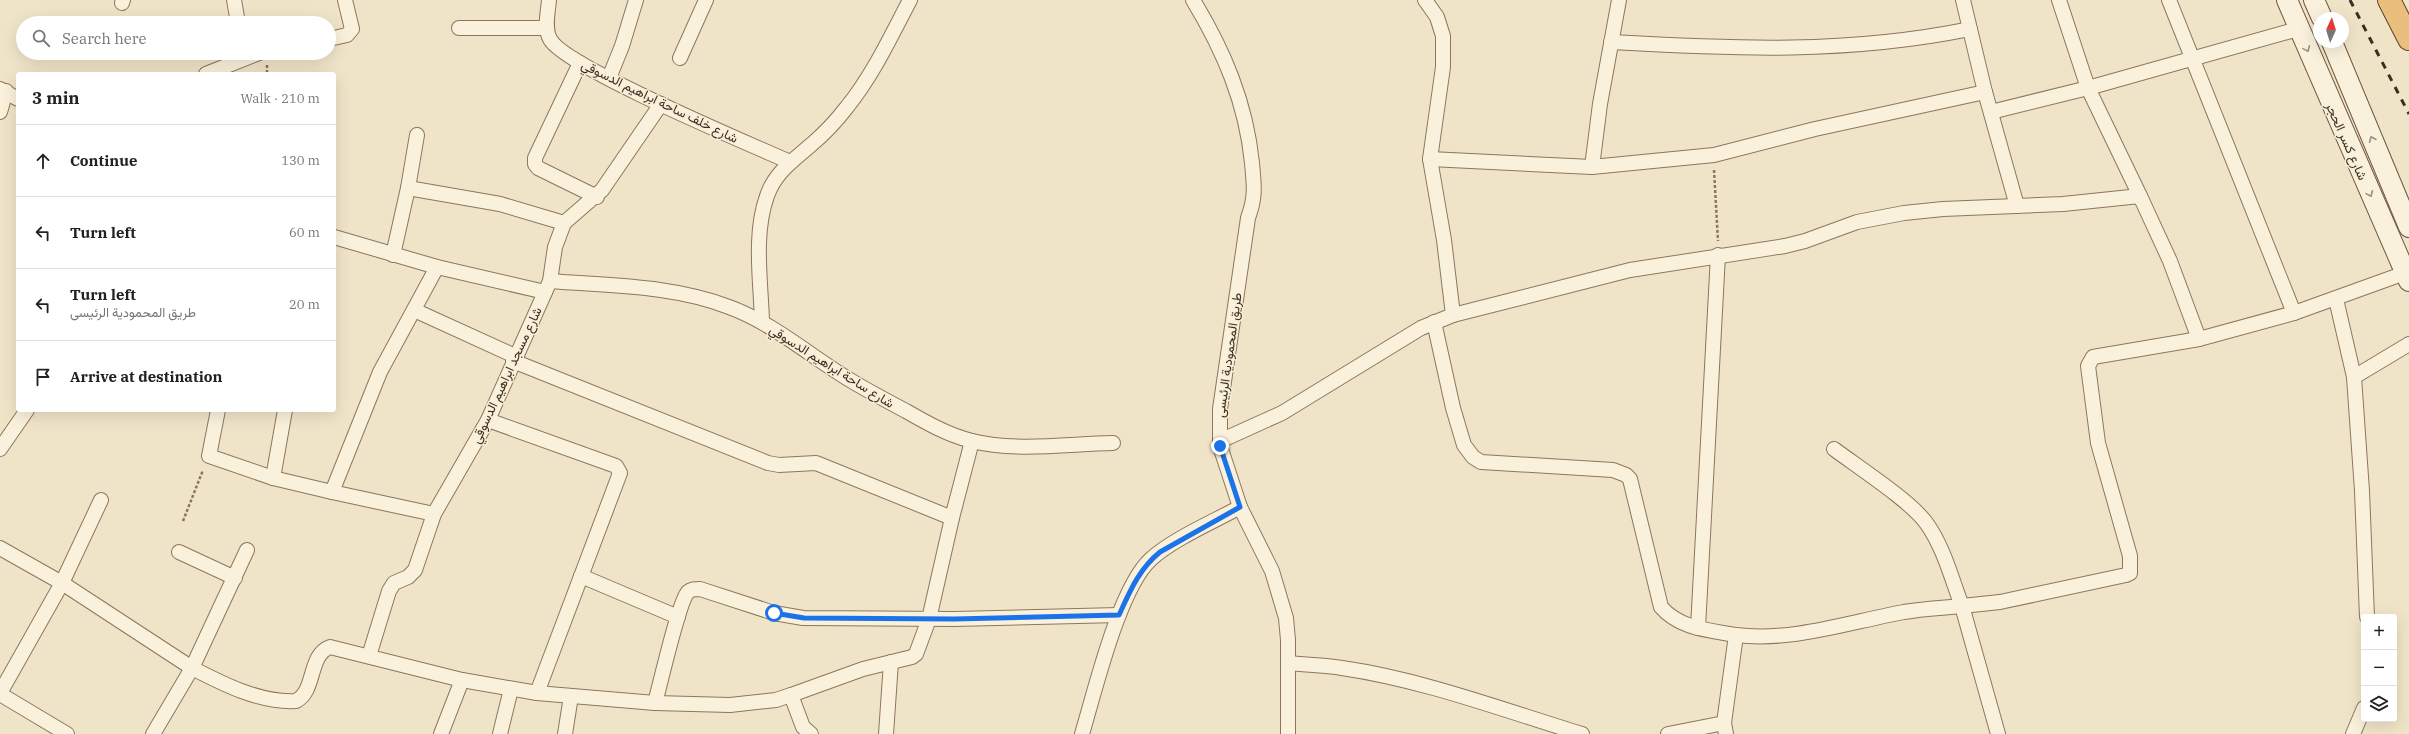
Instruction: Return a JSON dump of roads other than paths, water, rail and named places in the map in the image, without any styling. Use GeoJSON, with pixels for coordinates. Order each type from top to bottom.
{"type":"FeatureCollection","features":[{"type":"Feature","properties":{"kind":"highway"},"geometry":{"type":"LineString","coordinates":[[2390,0],[2409,39]]}},
{"type":"Feature","properties":{"kind":"main road","name":"شارع كسر الحجر"},"geometry":{"type":"LineString","coordinates":[[2287,0],[2298,29],[2407,277]]}},
{"type":"Feature","properties":{"kind":"main road"},"geometry":{"type":"LineString","coordinates":[[2314,0],[2319,12]]}},
{"type":"Feature","properties":{"kind":"main road","name":"شارع كسر الحجر"},"geometry":{"type":"LineString","coordinates":[[2334,48],[2409,227]]}},
{"type":"Feature","properties":{"kind":"street"},"geometry":{"type":"LineString","coordinates":[[234,0],[237,16]]}},
{"type":"Feature","properties":{"kind":"street"},"geometry":{"type":"LineString","coordinates":[[336,37],[350,32],[351,25],[345,0]]}},
{"type":"Feature","properties":{"kind":"street","name":"شارع خلف ساحة ابراهيم الدسوقي"},"geometry":{"type":"LineString","coordinates":[[549,0],[547,28],[552,43],[580,63],[661,104],[790,162]]}},
{"type":"Feature","properties":{"kind":"street"},"geometry":{"type":"LineString","coordinates":[[609,78],[622,46],[636,0]]}},
{"type":"Feature","properties":{"kind":"street"},"geometry":{"type":"LineString","coordinates":[[680,58],[706,0]]}},
{"type":"Feature","properties":{"kind":"street"},"geometry":{"type":"LineString","coordinates":[[762,322],[760,240],[762,215],[767,195],[773,183],[790,162],[811,145],[848,106],[863,84],[910,0]]}},
{"type":"Feature","properties":{"kind":"street","name":"طريق المحمودية الرئيسى"},"geometry":{"type":"LineString","coordinates":[[1193,0],[1218,42],[1232,76],[1243,110],[1250,145],[1255,199],[1248,218],[1221,401],[1220,441],[1240,507],[1272,571],[1286,618],[1288,663],[1288,734]]}},
{"type":"Feature","properties":{"kind":"street"},"geometry":{"type":"LineString","coordinates":[[1424,0],[1437,17],[1444,36],[1443,67],[1430,159],[1444,240],[1453,315]]}},
{"type":"Feature","properties":{"kind":"street"},"geometry":{"type":"LineString","coordinates":[[1592,167],[1600,104],[1619,0]]}},
{"type":"Feature","properties":{"kind":"street"},"geometry":{"type":"LineString","coordinates":[[1964,0],[1990,112],[2017,206]]}},
{"type":"Feature","properties":{"kind":"street"},"geometry":{"type":"LineString","coordinates":[[2059,0],[2088,88],[2170,261],[2199,339]]}},
{"type":"Feature","properties":{"kind":"street"},"geometry":{"type":"LineString","coordinates":[[2169,0],[2194,57],[2294,313]]}},
{"type":"Feature","properties":{"kind":"street"},"geometry":{"type":"LineString","coordinates":[[459,28],[547,28]]}},
{"type":"Feature","properties":{"kind":"street"},"geometry":{"type":"LineString","coordinates":[[1611,42],[1739,49],[1850,47],[1923,38],[1970,29]]}},
{"type":"Feature","properties":{"kind":"street"},"geometry":{"type":"LineString","coordinates":[[1990,112],[2088,88],[2298,29]]}},
{"type":"Feature","properties":{"kind":"street"},"geometry":{"type":"LineString","coordinates":[[210,72],[233,60]]}},
{"type":"Feature","properties":{"kind":"street"},"geometry":{"type":"LineString","coordinates":[[580,63],[538,153],[535,164],[538,168],[596,197]]}},
{"type":"Feature","properties":{"kind":"street"},"geometry":{"type":"LineString","coordinates":[[0,112],[3,90],[16,99]]}},
{"type":"Feature","properties":{"kind":"street"},"geometry":{"type":"LineString","coordinates":[[1430,159],[1592,167],[1714,155],[1815,129],[1985,92]]}},
{"type":"Feature","properties":{"kind":"street","name":"شارع مسجد ابراهيم الدسوقي"},"geometry":{"type":"LineString","coordinates":[[369,656],[389,591],[394,583],[408,577],[415,570],[434,514],[488,420],[547,287],[554,247],[564,223],[596,197],[661,104]]}},
{"type":"Feature","properties":{"kind":"street"},"geometry":{"type":"LineString","coordinates":[[393,255],[408,188],[417,135]]}},
{"type":"Feature","properties":{"kind":"street"},"geometry":{"type":"LineString","coordinates":[[408,188],[500,204],[564,223]]}},
{"type":"Feature","properties":{"kind":"street"},"geometry":{"type":"LineString","coordinates":[[1220,441],[1282,413],[1415,332],[1434,322],[1453,315],[1630,270],[1718,255],[1785,246],[1805,241],[1857,222],[1904,213],[2140,196]]}},
{"type":"Feature","properties":{"kind":"street","name":"شارع ساحة ابراهيم الدسوقي"},"geometry":{"type":"LineString","coordinates":[[336,239],[437,267],[547,287],[661,289],[696,296],[730,307],[762,322],[851,381],[939,430],[972,441],[1008,446],[1113,443]]}},
{"type":"Feature","properties":{"kind":"street"},"geometry":{"type":"LineString","coordinates":[[1698,628],[1718,255]]}},
{"type":"Feature","properties":{"kind":"street"},"geometry":{"type":"LineString","coordinates":[[332,492],[368,397],[437,267]]}},
{"type":"Feature","properties":{"kind":"street"},"geometry":{"type":"LineString","coordinates":[[1434,322],[1453,408],[1464,445],[1473,457],[1481,462],[1613,470],[1626,475],[1633,488],[1661,607],[1674,620],[1698,628],[1753,637],[1792,634],[1906,612],[2008,601],[2107,580],[2130,573],[2130,556],[2098,443],[2088,366],[2093,357],[2199,339],[2294,313],[2407,277]]}},
{"type":"Feature","properties":{"kind":"street"},"geometry":{"type":"LineString","coordinates":[[2336,299],[2354,377],[2362,491],[2367,614]]}},
{"type":"Feature","properties":{"kind":"street"},"geometry":{"type":"LineString","coordinates":[[414,310],[514,359],[768,463],[779,465],[816,463],[952,518]]}},
{"type":"Feature","properties":{"kind":"street"},"geometry":{"type":"LineString","coordinates":[[2354,377],[2409,344]]}},
{"type":"Feature","properties":{"kind":"street"},"geometry":{"type":"LineString","coordinates":[[0,449],[5,433],[25,412]]}},
{"type":"Feature","properties":{"kind":"street"},"geometry":{"type":"LineString","coordinates":[[218,412],[209,456],[273,478],[434,514]]}},
{"type":"Feature","properties":{"kind":"street"},"geometry":{"type":"LineString","coordinates":[[273,478],[285,412]]}},
{"type":"Feature","properties":{"kind":"street"},"geometry":{"type":"LineString","coordinates":[[488,420],[616,466],[618,469],[619,478],[537,693]]}},
{"type":"Feature","properties":{"kind":"street"},"geometry":{"type":"LineString","coordinates":[[0,548],[62,583],[192,668],[225,685],[258,696],[296,701],[305,693],[318,661],[325,649],[335,647],[462,680],[537,693],[655,703],[751,704],[776,700],[916,654],[929,619],[952,518],[972,441]]}},
{"type":"Feature","properties":{"kind":"street"},"geometry":{"type":"LineString","coordinates":[[1834,449],[1904,503],[1927,523],[1936,539],[1962,606],[1998,734]]}},
{"type":"Feature","properties":{"kind":"street"},"geometry":{"type":"LineString","coordinates":[[67,734],[0,693],[62,583],[101,500]]}},
{"type":"Feature","properties":{"kind":"street"},"geometry":{"type":"LineString","coordinates":[[1082,734],[1119,615],[1138,574],[1149,560],[1160,552],[1240,507]]}},
{"type":"Feature","properties":{"kind":"street"},"geometry":{"type":"LineString","coordinates":[[153,734],[192,668],[247,550]]}},
{"type":"Feature","properties":{"kind":"street"},"geometry":{"type":"LineString","coordinates":[[179,552],[235,578]]}},
{"type":"Feature","properties":{"kind":"street"},"geometry":{"type":"LineString","coordinates":[[581,576],[678,617]]}},
{"type":"Feature","properties":{"kind":"street"},"geometry":{"type":"LineString","coordinates":[[655,703],[678,617],[687,593],[700,589],[774,613],[804,618],[929,619],[1119,615]]}},
{"type":"Feature","properties":{"kind":"street"},"geometry":{"type":"LineString","coordinates":[[1668,734],[1725,728],[1736,634]]}},
{"type":"Feature","properties":{"kind":"street"},"geometry":{"type":"LineString","coordinates":[[886,734],[891,662]]}},
{"type":"Feature","properties":{"kind":"street"},"geometry":{"type":"LineString","coordinates":[[1288,663],[1341,668],[1405,681],[1518,713],[1563,731],[1582,734]]}},
{"type":"Feature","properties":{"kind":"street"},"geometry":{"type":"LineString","coordinates":[[441,734],[462,680]]}},
{"type":"Feature","properties":{"kind":"street"},"geometry":{"type":"LineString","coordinates":[[500,734],[511,689]]}},
{"type":"Feature","properties":{"kind":"street"},"geometry":{"type":"LineString","coordinates":[[791,695],[804,727],[811,734]]}},
{"type":"Feature","properties":{"kind":"street"},"geometry":{"type":"LineString","coordinates":[[565,734],[571,696]]}},
{"type":"Feature","properties":{"kind":"street"},"geometry":{"type":"LineString","coordinates":[[2353,734],[2361,715]]}},
{"type":"Feature","properties":{"kind":"railway"},"geometry":{"type":"LineString","coordinates":[[2350,0],[2409,114]]}}]}
